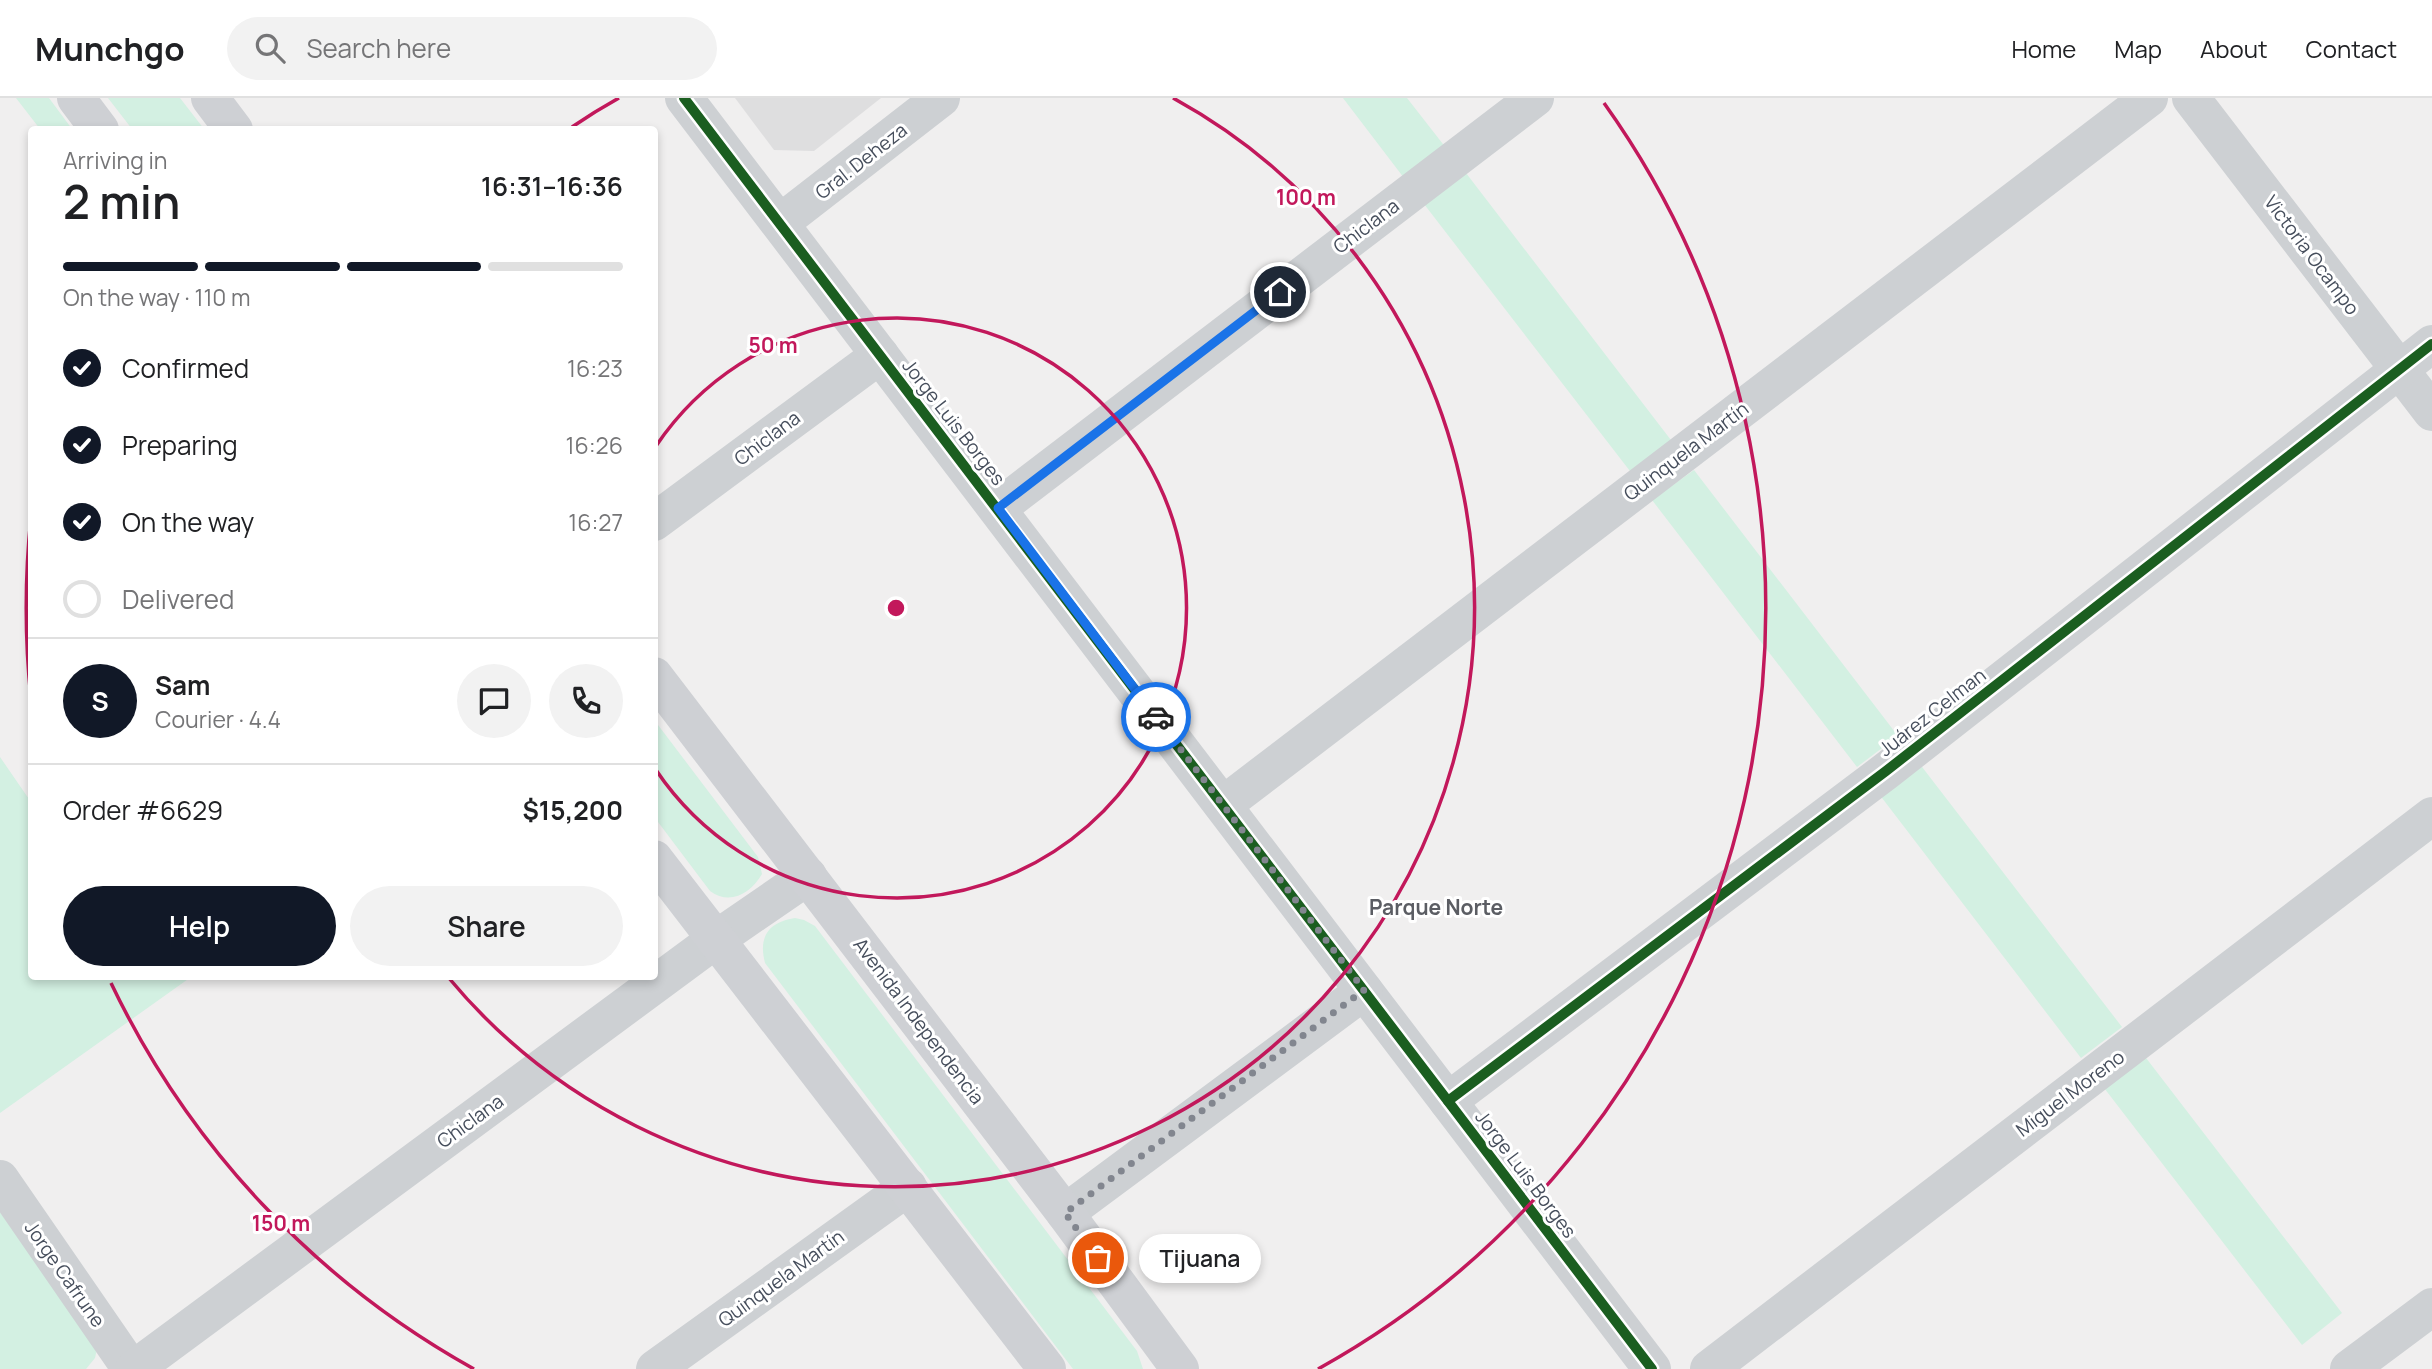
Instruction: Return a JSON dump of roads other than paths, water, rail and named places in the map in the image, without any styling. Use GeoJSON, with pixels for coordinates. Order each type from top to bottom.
{"type":"FeatureCollection","features":[{"type":"Feature","properties":{"kind":"main road"},"geometry":{"type":"LineString","coordinates":[[76,98],[97,126]]}},
{"type":"Feature","properties":{"kind":"main road"},"geometry":{"type":"LineString","coordinates":[[210,98],[231,126]]}},
{"type":"Feature","properties":{"kind":"main road","name":"Avenida Independencia"},"geometry":{"type":"LineString","coordinates":[[658,681],[1065,1213],[1180,1369]]}},
{"type":"Feature","properties":{"kind":"main road"},"geometry":{"type":"LineString","coordinates":[[658,864],[1047,1369]]}},
{"type":"Feature","properties":{"kind":"street","name":"Jorge Luis Borges"},"geometry":{"type":"LineString","coordinates":[[684,98],[1652,1369]]}},
{"type":"Feature","properties":{"kind":"street","name":"Gral. Deheza"},"geometry":{"type":"LineString","coordinates":[[780,223],[942,98]]}},
{"type":"Feature","properties":{"kind":"street","name":"Chiclana"},"geometry":{"type":"LineString","coordinates":[[998,508],[1535,98]]}},
{"type":"Feature","properties":{"kind":"street","name":"Quinquela Martín"},"geometry":{"type":"LineString","coordinates":[[1223,805],[2149,98]]}},
{"type":"Feature","properties":{"kind":"street","name":"Victoria Ocampo"},"geometry":{"type":"LineString","coordinates":[[2191,98],[2432,412]]}},
{"type":"Feature","properties":{"kind":"street","name":"Juárez Celman"},"geometry":{"type":"LineString","coordinates":[[1448,1101],[1886,771],[2432,344]]}},
{"type":"Feature","properties":{"kind":"street","name":"Chiclana"},"geometry":{"type":"LineString","coordinates":[[658,519],[880,355]]}},
{"type":"Feature","properties":{"kind":"street","name":"Miguel Moreno"},"geometry":{"type":"LineString","coordinates":[[1709,1369],[2432,816]]}},
{"type":"Feature","properties":{"kind":"street","name":"Chiclana"},"geometry":{"type":"LineString","coordinates":[[132,1369],[715,940],[808,876]]}},
{"type":"Feature","properties":{"kind":"street"},"geometry":{"type":"LineString","coordinates":[[1065,1213],[1364,990]]}},
{"type":"Feature","properties":{"kind":"street","name":"Jorge Cafrune"},"geometry":{"type":"LineString","coordinates":[[0,1180],[132,1369]]}},
{"type":"Feature","properties":{"kind":"street","name":"Quinquela Martín"},"geometry":{"type":"LineString","coordinates":[[655,1369],[908,1187]]}},
{"type":"Feature","properties":{"kind":"street"},"geometry":{"type":"LineString","coordinates":[[2349,1369],[2432,1307]]}},
{"type":"Feature","properties":{"kind":"place","name":"Tijuana"},"geometry":{"type":"Point","coordinates":[1098,1258]}},
{"type":"Feature","properties":{"kind":"district","name":"Parque Norte"},"geometry":{"type":"Point","coordinates":[1436,908]}}]}
